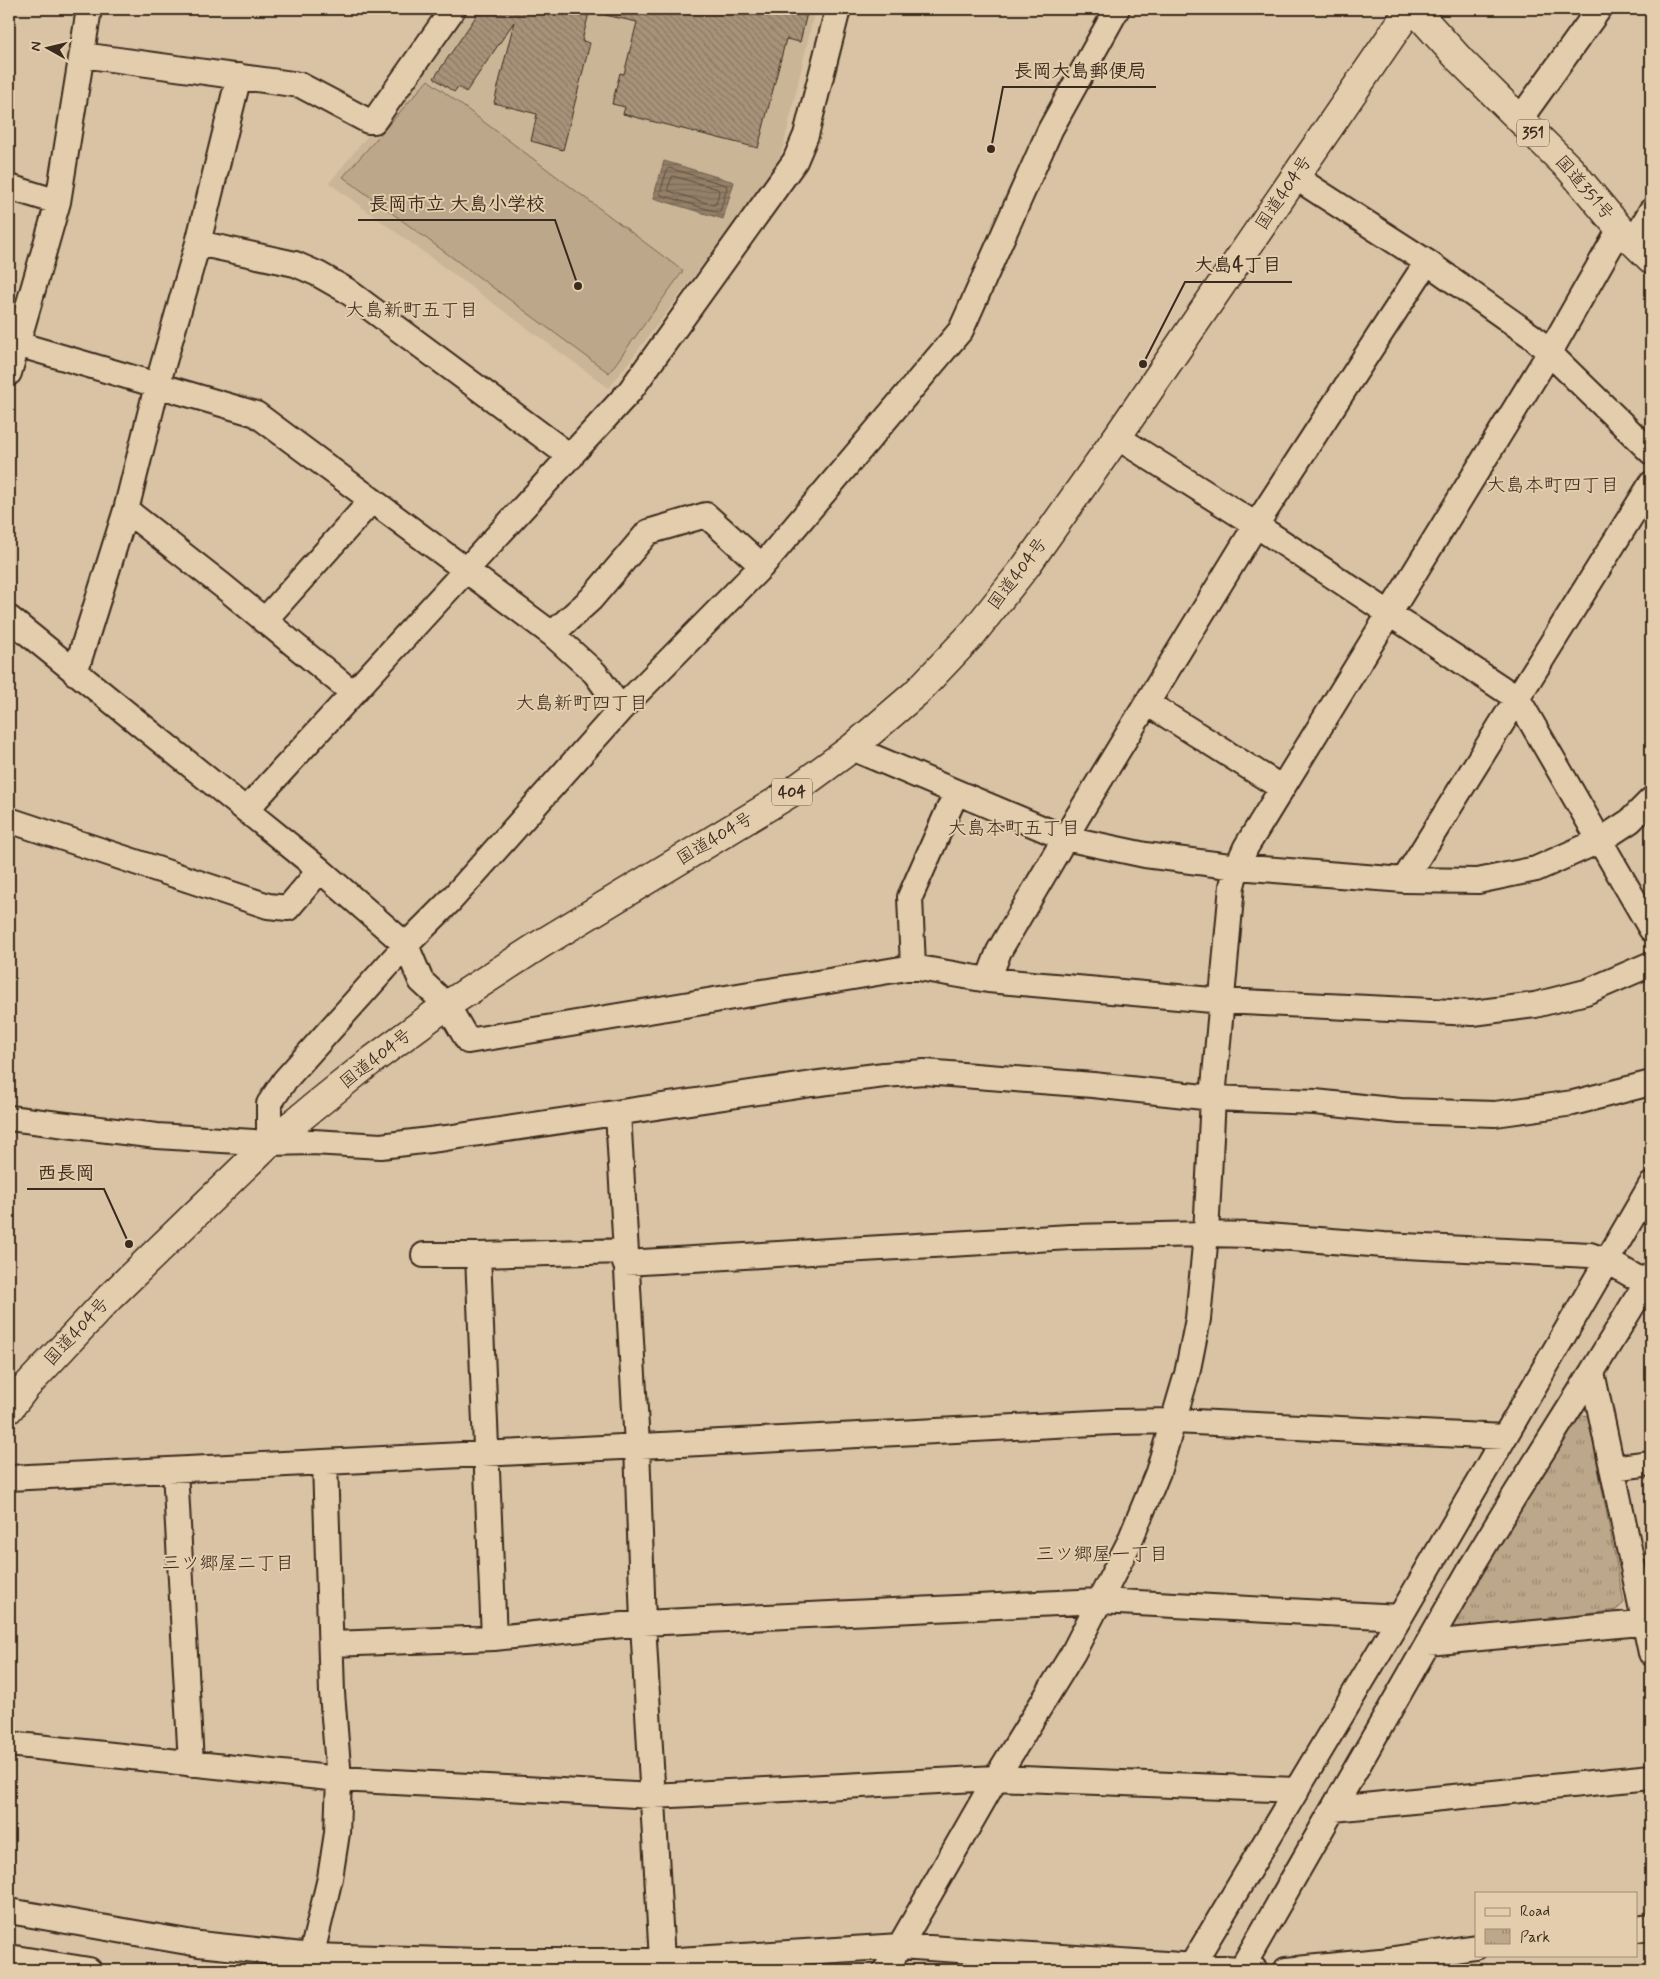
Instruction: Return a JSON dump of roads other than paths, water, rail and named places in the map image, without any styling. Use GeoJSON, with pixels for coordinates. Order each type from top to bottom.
{"type":"FeatureCollection","features":[{"type":"Feature","properties":{"kind":"highway","name":"国道351号"},"geometry":{"type":"LineString","coordinates":[[1412,9],[1570,169],[1635,243]]}},
{"type":"Feature","properties":{"kind":"highway","name":"国道404号"},"geometry":{"type":"LineString","coordinates":[[9,1409],[24,1388],[110,1296],[269,1143],[371,1061],[447,1005],[541,944],[792,792],[852,748],[916,693],[973,633],[1026,566],[1412,9]]}},
{"type":"Feature","properties":{"kind":"street"},"geometry":{"type":"LineString","coordinates":[[9,372],[58,202],[89,9]]}},
{"type":"Feature","properties":{"kind":"street"},"geometry":{"type":"LineString","coordinates":[[82,55],[300,85],[368,121],[374,121],[453,9]]}},
{"type":"Feature","properties":{"kind":"street"},"geometry":{"type":"LineString","coordinates":[[246,810],[465,569],[571,458],[630,390],[795,161],[806,135],[838,9]]}},
{"type":"Feature","properties":{"kind":"street"},"geometry":{"type":"LineString","coordinates":[[269,1143],[269,1104],[285,1080],[622,709],[762,566],[961,330],[1050,130],[1117,9]]}},
{"type":"Feature","properties":{"kind":"street"},"geometry":{"type":"LineString","coordinates":[[1520,120],[1599,9]]}},
{"type":"Feature","properties":{"kind":"street"},"geometry":{"type":"LineString","coordinates":[[75,673],[126,510],[157,386],[198,243],[239,76]]}},
{"type":"Feature","properties":{"kind":"street"},"geometry":{"type":"LineString","coordinates":[[1295,177],[1427,262],[1533,337],[1651,452]]}},
{"type":"Feature","properties":{"kind":"street"},"geometry":{"type":"LineString","coordinates":[[9,187],[58,202]]}},
{"type":"Feature","properties":{"kind":"street"},"geometry":{"type":"LineString","coordinates":[[886,1970],[996,1778],[1073,1653],[1129,1543],[1158,1472],[1187,1374],[1198,1319],[1206,1234],[1213,1098],[1232,886],[1237,867],[1246,847],[1550,352],[1635,243],[1651,211]]}},
{"type":"Feature","properties":{"kind":"street"},"geometry":{"type":"LineString","coordinates":[[198,243],[294,264],[318,274],[346,290],[571,458]]}},
{"type":"Feature","properties":{"kind":"street"},"geometry":{"type":"LineString","coordinates":[[988,980],[999,951],[1147,703],[1256,525],[1427,262]]}},
{"type":"Feature","properties":{"kind":"street"},"geometry":{"type":"LineString","coordinates":[[17,344],[256,414],[552,634],[595,673],[622,709]]}},
{"type":"Feature","properties":{"kind":"street"},"geometry":{"type":"LineString","coordinates":[[1117,436],[1389,612],[1518,699],[1651,929]]}},
{"type":"Feature","properties":{"kind":"street"},"geometry":{"type":"LineString","coordinates":[[1404,880],[1651,484]]}},
{"type":"Feature","properties":{"kind":"street"},"geometry":{"type":"LineString","coordinates":[[264,621],[372,500]]}},
{"type":"Feature","properties":{"kind":"street"},"geometry":{"type":"LineString","coordinates":[[126,510],[352,693]]}},
{"type":"Feature","properties":{"kind":"street"},"geometry":{"type":"LineString","coordinates":[[552,634],[591,599],[648,532],[706,515],[762,566]]}},
{"type":"Feature","properties":{"kind":"street"},"geometry":{"type":"LineString","coordinates":[[9,618],[320,870],[406,945],[421,981],[447,1005],[468,1041],[913,968],[988,980],[1223,1001],[1473,1013],[1535,1005],[1586,992],[1651,964]]}},
{"type":"Feature","properties":{"kind":"street"},"geometry":{"type":"LineString","coordinates":[[1147,703],[1282,788]]}},
{"type":"Feature","properties":{"kind":"street"},"geometry":{"type":"LineString","coordinates":[[852,748],[1065,838],[1145,855],[1237,867],[1404,880],[1478,882],[1536,869],[1601,840],[1630,821],[1651,800]]}},
{"type":"Feature","properties":{"kind":"street"},"geometry":{"type":"LineString","coordinates":[[913,968],[910,897],[956,793]]}},
{"type":"Feature","properties":{"kind":"street"},"geometry":{"type":"LineString","coordinates":[[9,820],[268,906],[288,908],[320,870]]}},
{"type":"Feature","properties":{"kind":"street"},"geometry":{"type":"LineString","coordinates":[[9,1118],[157,1136],[269,1143],[313,1142],[381,1146],[866,1077],[924,1072],[1093,1085],[1213,1098],[1315,1102],[1400,1110],[1495,1114],[1573,1103],[1651,1083]]}},
{"type":"Feature","properties":{"kind":"street"},"geometry":{"type":"LineString","coordinates":[[618,1113],[637,1445],[644,1623],[662,1961]]}},
{"type":"Feature","properties":{"kind":"street"},"geometry":{"type":"LineString","coordinates":[[1190,1968],[1400,1617],[1651,1185]]}},
{"type":"Feature","properties":{"kind":"street"},"geometry":{"type":"LineString","coordinates":[[9,1911],[309,1965],[479,1961],[662,1961],[900,1946],[1190,1968],[1248,1969],[1334,1809],[1428,1643],[1515,1495],[1649,1282],[1590,1255],[1384,1245],[1252,1235],[1206,1234],[1070,1237],[625,1257],[424,1255]]}},
{"type":"Feature","properties":{"kind":"street"},"geometry":{"type":"LineString","coordinates":[[478,1256],[494,1638]]}},
{"type":"Feature","properties":{"kind":"street"},"geometry":{"type":"LineString","coordinates":[[1592,1372],[1648,1622],[1651,1653]]}},
{"type":"Feature","properties":{"kind":"street"},"geometry":{"type":"LineString","coordinates":[[9,1478],[1114,1422],[1174,1421],[1504,1437]]}},
{"type":"Feature","properties":{"kind":"street"},"geometry":{"type":"LineString","coordinates":[[309,1965],[330,1878],[337,1833],[340,1779],[332,1693],[325,1462]]}},
{"type":"Feature","properties":{"kind":"street"},"geometry":{"type":"LineString","coordinates":[[1612,1468],[1651,1463]]}},
{"type":"Feature","properties":{"kind":"street"},"geometry":{"type":"LineString","coordinates":[[176,1470],[191,1764]]}},
{"type":"Feature","properties":{"kind":"street"},"geometry":{"type":"LineString","coordinates":[[331,1644],[494,1638],[644,1623],[1100,1601],[1400,1617]]}},
{"type":"Feature","properties":{"kind":"street"},"geometry":{"type":"LineString","coordinates":[[1428,1643],[1648,1622]]}},
{"type":"Feature","properties":{"kind":"street"},"geometry":{"type":"LineString","coordinates":[[9,1744],[340,1779],[653,1796],[996,1778],[1296,1790]]}},
{"type":"Feature","properties":{"kind":"street"},"geometry":{"type":"LineString","coordinates":[[1334,1809],[1651,1777]]}},
{"type":"Feature","properties":{"kind":"street"},"geometry":{"type":"LineString","coordinates":[[1638,1928],[1651,1927]]}},
{"type":"Feature","properties":{"kind":"street"},"geometry":{"type":"LineString","coordinates":[[1286,1970],[1380,1961],[1475,1947]]}},
{"type":"Feature","properties":{"kind":"street"},"geometry":{"type":"LineString","coordinates":[[9,1957],[89,1970]]}},
{"type":"Feature","properties":{"kind":"water"},"geometry":{"type":"Polygon","coordinates":[[[664,161],[734,182],[723,219],[653,198],[664,161]]]}},
{"type":"Feature","properties":{"kind":"place","name":"長岡大島郵便局"},"geometry":{"type":"Point","coordinates":[991,149]}},
{"type":"Feature","properties":{"kind":"place","name":"長岡市立 大島小学校"},"geometry":{"type":"Point","coordinates":[578,286]}},
{"type":"Feature","properties":{"kind":"place","name":"大島4丁目"},"geometry":{"type":"Point","coordinates":[1143,364]}},
{"type":"Feature","properties":{"kind":"place","name":"西長岡"},"geometry":{"type":"Point","coordinates":[129,1244]}},
{"type":"Feature","properties":{"kind":"district","name":"大島新町五丁目"},"geometry":{"type":"Point","coordinates":[412,310]}},
{"type":"Feature","properties":{"kind":"district","name":"大島本町四丁目"},"geometry":{"type":"Point","coordinates":[1553,485]}},
{"type":"Feature","properties":{"kind":"district","name":"大島新町四丁目"},"geometry":{"type":"Point","coordinates":[582,703]}},
{"type":"Feature","properties":{"kind":"district","name":"大島本町五丁目"},"geometry":{"type":"Point","coordinates":[1014,828]}},
{"type":"Feature","properties":{"kind":"district","name":"三ツ郷屋一丁目"},"geometry":{"type":"Point","coordinates":[1102,1554]}},
{"type":"Feature","properties":{"kind":"district","name":"三ツ郷屋二丁目"},"geometry":{"type":"Point","coordinates":[228,1563]}}]}
